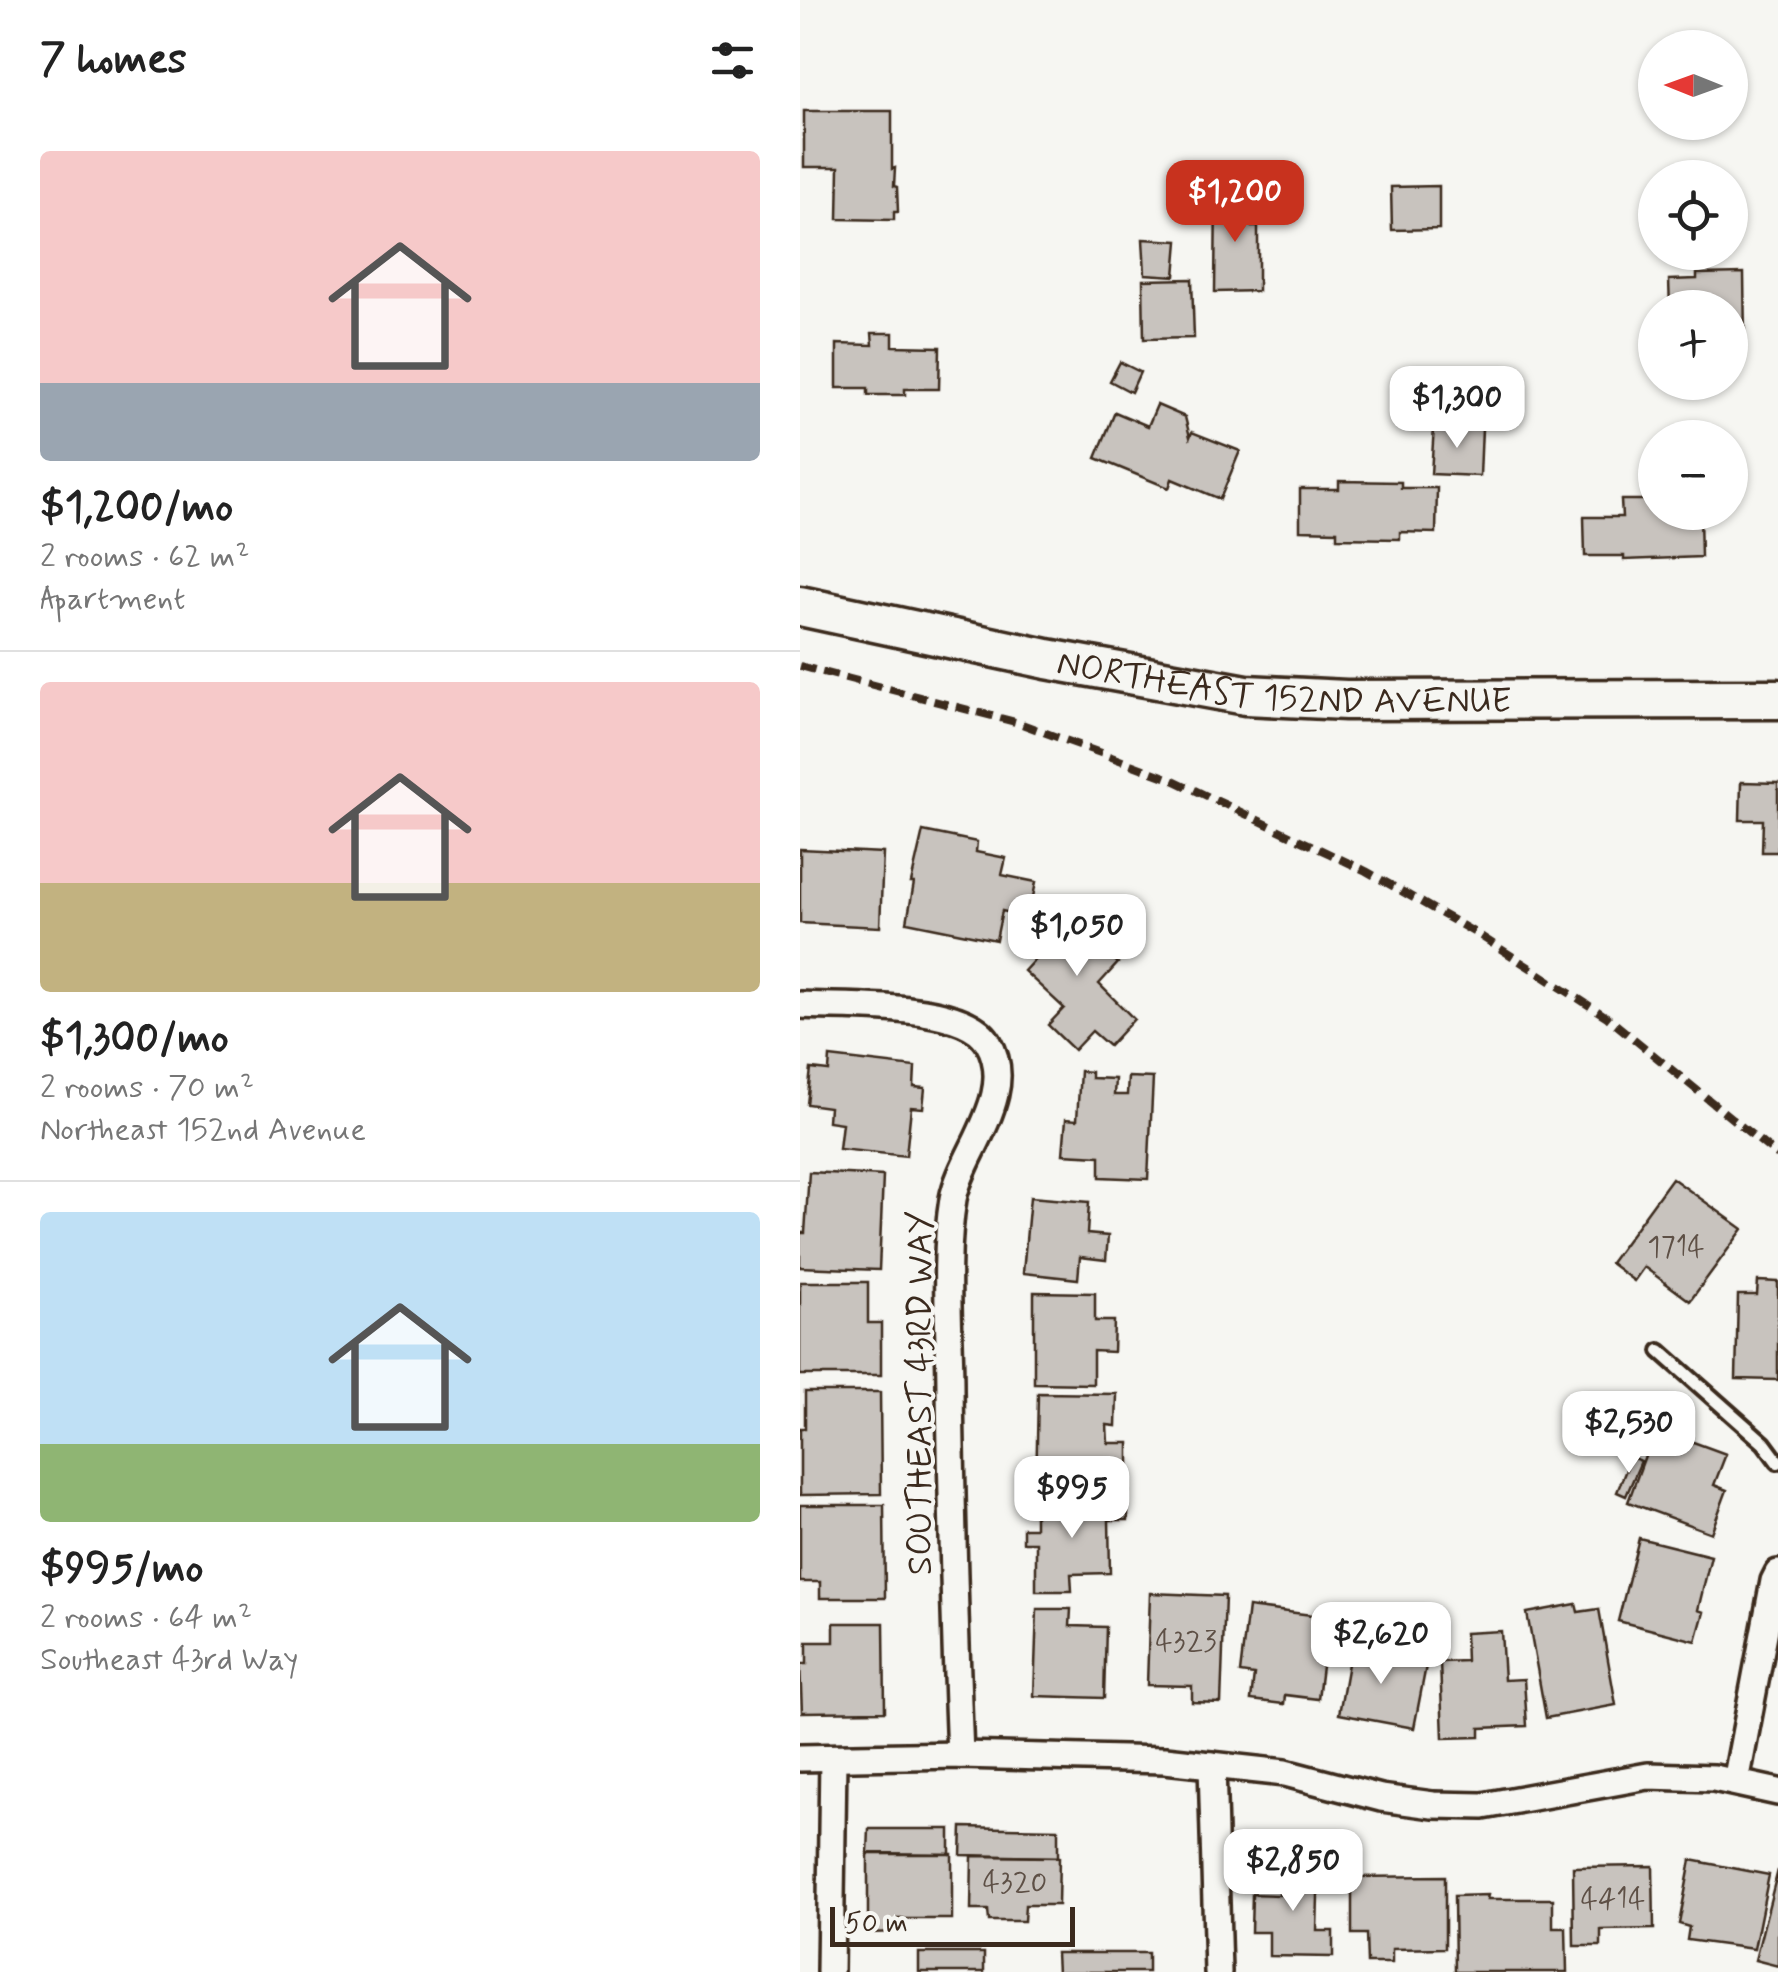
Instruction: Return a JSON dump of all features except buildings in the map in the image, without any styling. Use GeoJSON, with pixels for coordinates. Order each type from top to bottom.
{"type":"FeatureCollection","features":[{"type":"Feature","properties":{"kind":"street","name":"NORTHEAST 152ND AVENUE"},"geometry":{"type":"LineString","coordinates":[[800,606],[1047,660],[1246,695],[1346,700],[1778,699]]}},
{"type":"Feature","properties":{"kind":"street","name":"SOUTHEAST 43RD WAY"},"geometry":{"type":"LineString","coordinates":[[800,1005],[930,1011],[963,1020],[988,1040],[998,1070],[992,1105],[954,1196],[949,1258],[953,1584],[960,1755]]}},
{"type":"Feature","properties":{"kind":"street"},"geometry":{"type":"LineString","coordinates":[[1736,1782],[1778,1573]]}},
{"type":"Feature","properties":{"kind":"street"},"geometry":{"type":"LineString","coordinates":[[800,1758],[960,1755],[1165,1760],[1285,1773],[1381,1798],[1433,1805],[1482,1806],[1648,1776],[1690,1776],[1778,1792]]}},
{"type":"Feature","properties":{"kind":"street"},"geometry":{"type":"LineString","coordinates":[[830,1972],[833,1758]]}},
{"type":"Feature","properties":{"kind":"street"},"geometry":{"type":"LineString","coordinates":[[1212,1765],[1218,1972]]}},
{"type":"Feature","properties":{"kind":"lane"},"geometry":{"type":"LineString","coordinates":[[1660,1352],[1764,1443],[1778,1462]]}},
{"type":"Feature","properties":{"kind":"railway"},"geometry":{"type":"LineString","coordinates":[[800,666],[1019,723],[1171,779],[1366,871],[1479,935],[1607,1017],[1778,1156]]}}]}
